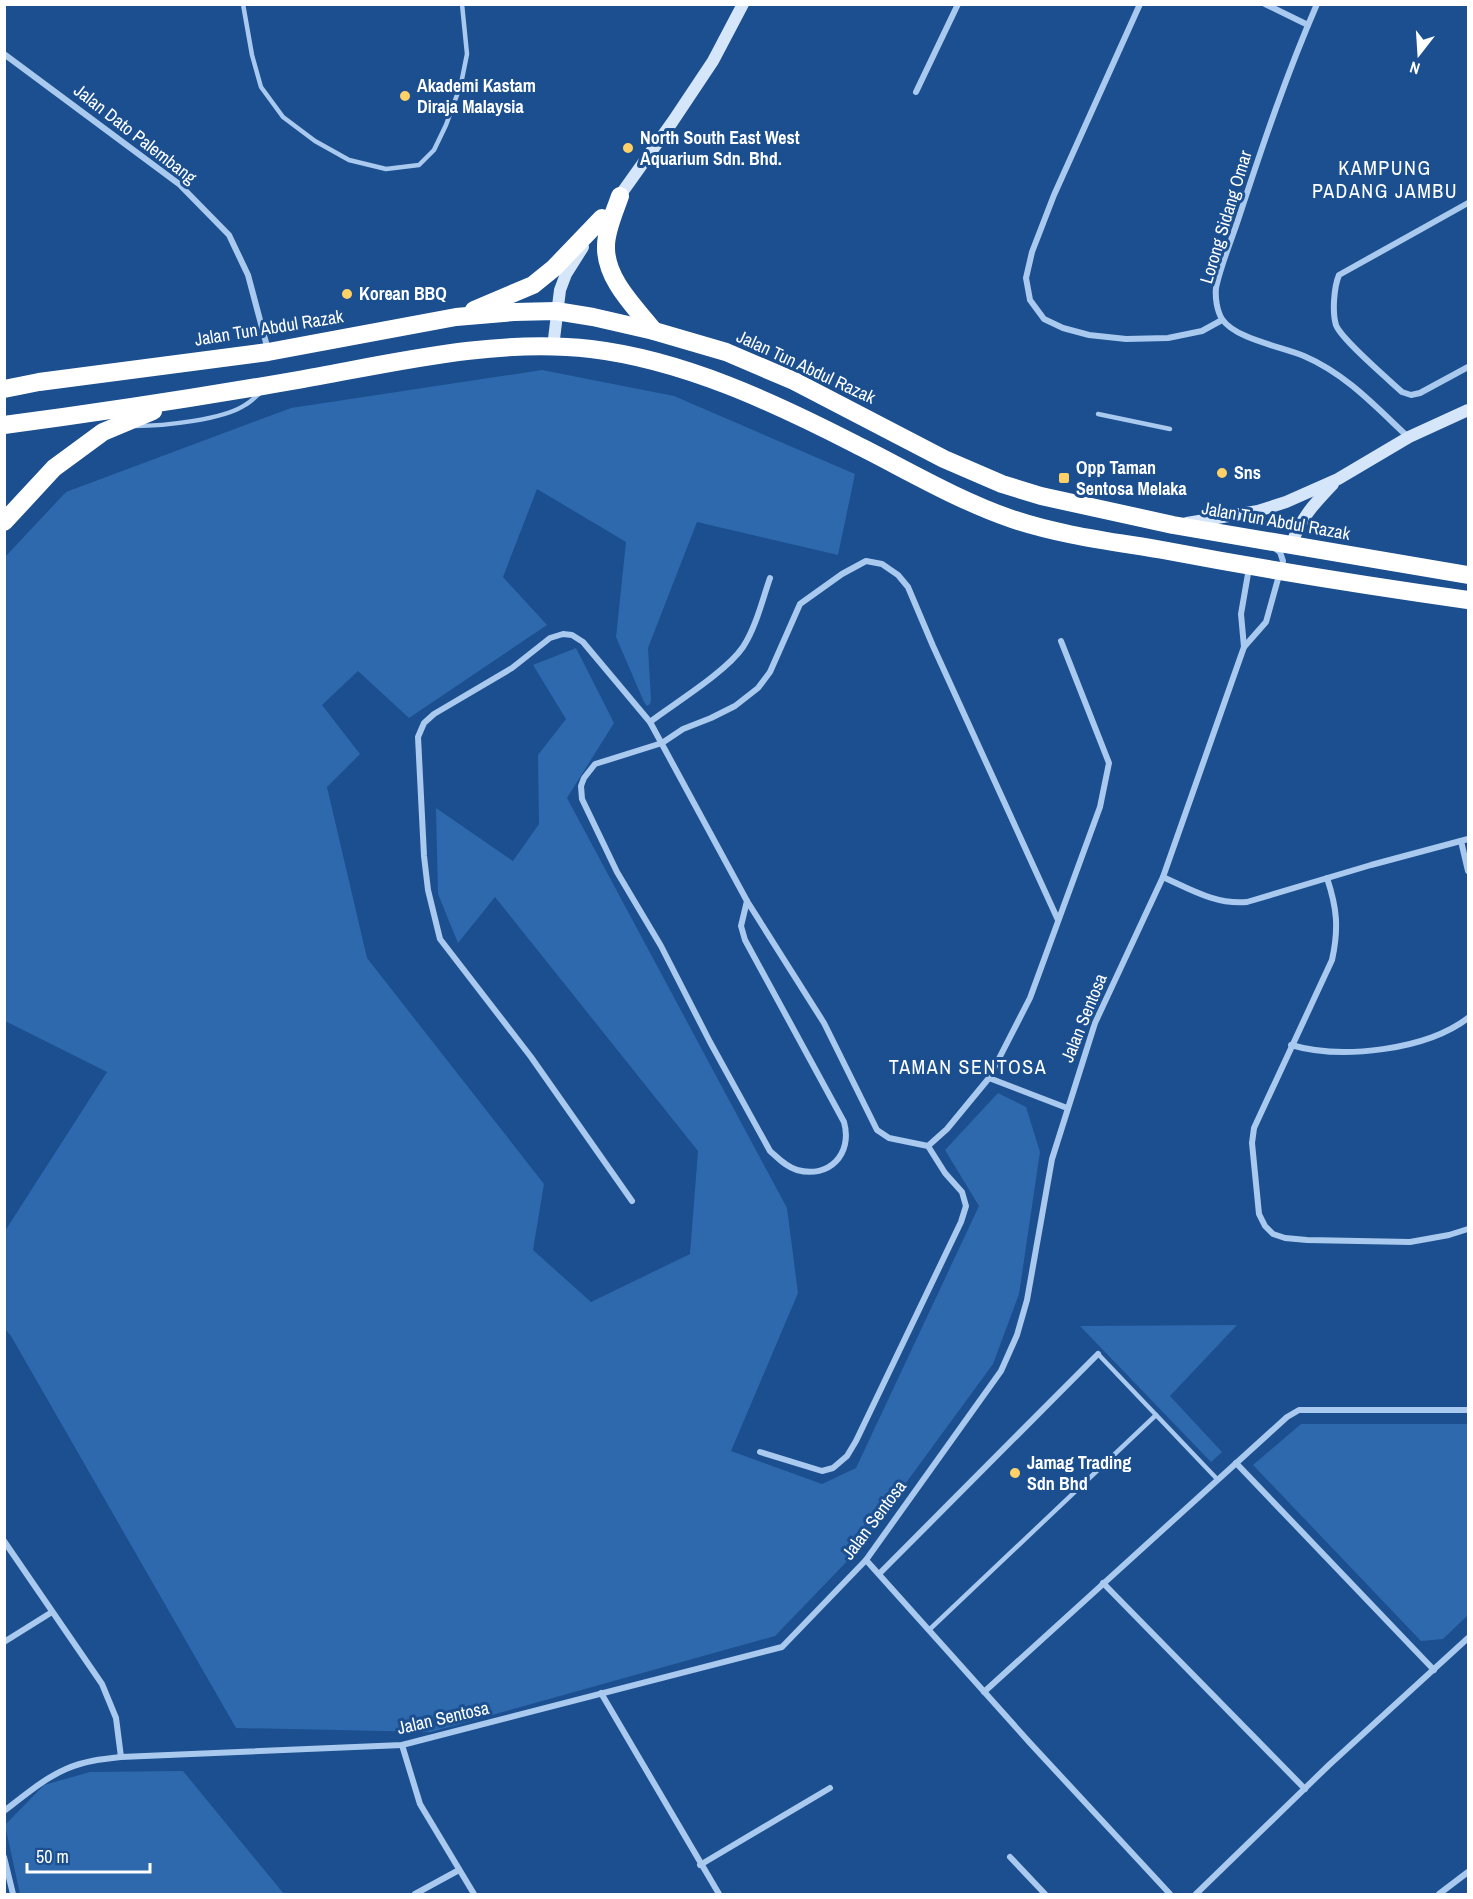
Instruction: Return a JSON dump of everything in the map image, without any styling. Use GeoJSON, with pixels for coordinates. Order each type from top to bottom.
{"type":"FeatureCollection","features":[{"type":"Feature","properties":{"kind":"highway"},"geometry":{"type":"LineString","coordinates":[[620,196],[606,244],[607,259],[618,284],[654,331]]}},
{"type":"Feature","properties":{"kind":"highway"},"geometry":{"type":"LineString","coordinates":[[456,317],[533,285],[554,268],[602,218]]}},
{"type":"Feature","properties":{"kind":"highway","name":"Jalan Tun Abdul Razak"},"geometry":{"type":"LineString","coordinates":[[4,389],[39,382],[268,352],[456,317],[556,311],[654,331],[726,352],[794,381],[944,459],[1002,484],[1041,496],[1173,525],[1468,575]]}},
{"type":"Feature","properties":{"kind":"highway"},"geometry":{"type":"LineString","coordinates":[[4,425],[177,401],[476,349],[553,347],[590,349],[626,355],[709,378],[781,408],[954,496],[1014,520],[1066,533],[1282,572],[1468,600]]}},
{"type":"Feature","properties":{"kind":"highway"},"geometry":{"type":"LineString","coordinates":[[4,376],[39,382]]}},
{"type":"Feature","properties":{"kind":"highway"},"geometry":{"type":"LineString","coordinates":[[4,522],[54,468],[103,432],[177,401]]}},
{"type":"Feature","properties":{"kind":"street"},"geometry":{"type":"LineString","coordinates":[[553,347],[556,311],[566,274],[602,218],[620,196],[713,61],[743,4]]}},
{"type":"Feature","properties":{"kind":"street"},"geometry":{"type":"LineString","coordinates":[[916,92],[957,4]]}},
{"type":"Feature","properties":{"kind":"street"},"geometry":{"type":"LineString","coordinates":[[1140,4],[1054,195],[1032,252],[1026,278],[1030,300],[1044,319],[1063,328],[1089,335],[1126,339],[1180,336],[1202,332],[1222,320],[1238,333],[1330,368],[1409,437]]}},
{"type":"Feature","properties":{"kind":"street"},"geometry":{"type":"LineString","coordinates":[[1265,4],[1308,25]]}},
{"type":"Feature","properties":{"kind":"street","name":"Lorong Sidang Omar"},"geometry":{"type":"LineString","coordinates":[[1222,320],[1217,305],[1216,289],[1245,199],[1317,4]]}},
{"type":"Feature","properties":{"kind":"street","name":"Jalan Dato Palembang"},"geometry":{"type":"LineString","coordinates":[[4,54],[179,184],[229,235],[248,275],[268,352]]}},
{"type":"Feature","properties":{"kind":"street"},"geometry":{"type":"LineString","coordinates":[[1468,203],[1339,274],[1334,286],[1336,325],[1343,336],[1402,392],[1411,395],[1420,393],[1468,367]]}},
{"type":"Feature","properties":{"kind":"street"},"geometry":{"type":"LineString","coordinates":[[1173,525],[1258,511],[1286,502],[1338,479],[1409,437],[1468,410]]}},
{"type":"Feature","properties":{"kind":"street"},"geometry":{"type":"LineString","coordinates":[[1291,545],[1299,523],[1338,479]]}},
{"type":"Feature","properties":{"kind":"street"},"geometry":{"type":"LineString","coordinates":[[1260,540],[1280,552],[1283,561],[1282,572]]}},
{"type":"Feature","properties":{"kind":"street"},"geometry":{"type":"LineString","coordinates":[[747,901],[741,926],[745,940],[844,1122],[847,1132],[847,1142],[843,1153],[838,1160],[826,1168],[811,1171],[797,1170],[780,1160],[770,1150],[710,1042],[661,946],[617,872],[582,799],[581,786],[595,764],[662,743],[683,729],[735,706],[758,687],[770,672],[801,604],[842,574],[866,561],[882,564],[898,575],[908,587],[1058,920]]}},
{"type":"Feature","properties":{"kind":"street","name":"Jalan Sentosa"},"geometry":{"type":"LineString","coordinates":[[1244,647],[1241,614],[1249,566]]}},
{"type":"Feature","properties":{"kind":"street","name":"Jalan Sentosa"},"geometry":{"type":"LineString","coordinates":[[4,1811],[42,1782],[66,1769],[89,1761],[121,1757],[402,1745],[782,1647],[866,1560],[1000,1371],[1017,1335],[1027,1300],[1052,1159],[1095,1023],[1163,877],[1244,647],[1266,622],[1282,572]]}},
{"type":"Feature","properties":{"kind":"street"},"geometry":{"type":"LineString","coordinates":[[650,722],[728,664],[742,649],[770,578]]}},
{"type":"Feature","properties":{"kind":"street"},"geometry":{"type":"LineString","coordinates":[[633,1201],[531,1057],[440,939],[428,890],[418,737],[424,723],[434,714],[512,668],[550,638],[563,634],[572,635],[583,642],[650,722],[747,901],[824,1023],[877,1130],[889,1138],[928,1146],[945,1173],[962,1192],[966,1206],[961,1222],[847,1456],[833,1468],[822,1471],[760,1452]]}},
{"type":"Feature","properties":{"kind":"street"},"geometry":{"type":"LineString","coordinates":[[928,1146],[947,1129],[989,1078],[1030,998],[1100,807],[1109,763],[1061,641]]}},
{"type":"Feature","properties":{"kind":"street"},"geometry":{"type":"LineString","coordinates":[[1163,877],[1217,901],[1232,904],[1247,902],[1468,839]]}},
{"type":"Feature","properties":{"kind":"street"},"geometry":{"type":"LineString","coordinates":[[1461,841],[1468,871]]}},
{"type":"Feature","properties":{"kind":"street"},"geometry":{"type":"LineString","coordinates":[[1327,878],[1334,899],[1337,919],[1332,960],[1254,1128],[1252,1143],[1259,1214],[1264,1226],[1273,1234],[1285,1238],[1410,1242],[1468,1229]]}},
{"type":"Feature","properties":{"kind":"street"},"geometry":{"type":"LineString","coordinates":[[1292,1045],[1306,1049],[1341,1052],[1402,1047],[1440,1033],[1468,1018]]}},
{"type":"Feature","properties":{"kind":"street"},"geometry":{"type":"LineString","coordinates":[[989,1078],[1067,1108]]}},
{"type":"Feature","properties":{"kind":"street"},"geometry":{"type":"LineString","coordinates":[[879,1574],[1098,1354]]}},
{"type":"Feature","properties":{"kind":"street"},"geometry":{"type":"LineString","coordinates":[[984,1692],[1287,1417],[1299,1410],[1468,1410]]}},
{"type":"Feature","properties":{"kind":"street"},"geometry":{"type":"LineString","coordinates":[[1236,1463],[1434,1670]]}},
{"type":"Feature","properties":{"kind":"street"},"geometry":{"type":"LineString","coordinates":[[4,1541],[102,1684],[111,1701],[116,1718],[121,1757]]}},
{"type":"Feature","properties":{"kind":"street"},"geometry":{"type":"LineString","coordinates":[[866,1560],[1170,1894]]}},
{"type":"Feature","properties":{"kind":"street"},"geometry":{"type":"LineString","coordinates":[[1103,1583],[1305,1789]]}},
{"type":"Feature","properties":{"kind":"street"},"geometry":{"type":"LineString","coordinates":[[4,1642],[52,1612]]}},
{"type":"Feature","properties":{"kind":"street"},"geometry":{"type":"LineString","coordinates":[[1196,1894],[1468,1638]]}},
{"type":"Feature","properties":{"kind":"street"},"geometry":{"type":"LineString","coordinates":[[601,1693],[719,1894]]}},
{"type":"Feature","properties":{"kind":"street"},"geometry":{"type":"LineString","coordinates":[[402,1745],[420,1804],[474,1894]]}},
{"type":"Feature","properties":{"kind":"street"},"geometry":{"type":"LineString","coordinates":[[700,1865],[830,1788]]}},
{"type":"Feature","properties":{"kind":"street"},"geometry":{"type":"LineString","coordinates":[[4,1857],[13,1894]]}},
{"type":"Feature","properties":{"kind":"street"},"geometry":{"type":"LineString","coordinates":[[1010,1857],[1045,1894]]}},
{"type":"Feature","properties":{"kind":"street"},"geometry":{"type":"LineString","coordinates":[[415,1894],[459,1870]]}},
{"type":"Feature","properties":{"kind":"street"},"geometry":{"type":"LineString","coordinates":[[1439,1894],[1468,1872]]}},
{"type":"Feature","properties":{"kind":"lane"},"geometry":{"type":"LineString","coordinates":[[243,4],[252,55],[261,87],[284,117],[315,141],[349,160],[386,169],[419,165],[435,150],[461,84],[467,54],[462,4]]}},
{"type":"Feature","properties":{"kind":"lane"},"geometry":{"type":"LineString","coordinates":[[116,427],[158,426],[226,413],[244,406],[269,385]]}},
{"type":"Feature","properties":{"kind":"lane"},"geometry":{"type":"LineString","coordinates":[[1098,414],[1170,429]]}},
{"type":"Feature","properties":{"kind":"lane"},"geometry":{"type":"LineString","coordinates":[[1098,1354],[1218,1479]]}},
{"type":"Feature","properties":{"kind":"lane"},"geometry":{"type":"LineString","coordinates":[[929,1630],[1156,1414]]}},
{"type":"Feature","properties":{"kind":"shaded area"},"geometry":{"type":"Polygon","coordinates":[[[542,370],[674,396],[855,474],[838,555],[697,522],[648,648],[651,700],[647,706],[616,637],[626,542],[537,489],[503,577],[547,625],[409,718],[358,671],[322,705],[360,754],[327,787],[367,958],[544,1184],[533,1250],[591,1302],[690,1254],[698,1151],[495,897],[458,943],[438,894],[436,808],[513,861],[539,824],[538,755],[566,719],[533,665],[576,648],[614,723],[567,798],[787,1208],[798,1293],[731,1451],[822,1484],[856,1468],[979,1206],[945,1150],[998,1093],[1026,1107],[1040,1152],[1019,1294],[993,1364],[854,1554],[775,1636],[431,1732],[236,1728],[5,1329],[5,1231],[107,1072],[5,1021],[5,557],[66,492],[291,408],[542,370]]]}},
{"type":"Feature","properties":{"kind":"shaded area"},"geometry":{"type":"Polygon","coordinates":[[[1237,1325],[1170,1396],[1222,1452],[1211,1462],[1080,1326],[1237,1325]]]}},
{"type":"Feature","properties":{"kind":"shaded area"},"geometry":{"type":"Polygon","coordinates":[[[1301,1424],[1468,1424],[1468,1615],[1443,1639],[1421,1641],[1253,1465],[1301,1424]]]}},
{"type":"Feature","properties":{"kind":"shaded area"},"geometry":{"type":"Polygon","coordinates":[[[183,1771],[284,1894],[20,1894],[5,1825],[44,1785],[90,1772],[183,1771]]]}},
{"type":"Feature","properties":{"kind":"place","name":"Akademi Kastam Diraja Malaysia"},"geometry":{"type":"Point","coordinates":[405,96]}},
{"type":"Feature","properties":{"kind":"place","name":"North South East West Aquarium Sdn. Bhd."},"geometry":{"type":"Point","coordinates":[628,148]}},
{"type":"Feature","properties":{"kind":"place","name":"Korean BBQ"},"geometry":{"type":"Point","coordinates":[347,294]}},
{"type":"Feature","properties":{"kind":"place","name":"Sns"},"geometry":{"type":"Point","coordinates":[1222,473]}},
{"type":"Feature","properties":{"kind":"place","name":"Opp Taman Sentosa Melaka"},"geometry":{"type":"Point","coordinates":[1064,478]}},
{"type":"Feature","properties":{"kind":"place","name":"Jamag Trading Sdn Bhd"},"geometry":{"type":"Point","coordinates":[1015,1473]}},
{"type":"Feature","properties":{"kind":"district","name":"KAMPUNG PADANG JAMBU"},"geometry":{"type":"Point","coordinates":[1385,180]}},
{"type":"Feature","properties":{"kind":"district","name":"TAMAN SENTOSA"},"geometry":{"type":"Point","coordinates":[968,1067]}}]}
